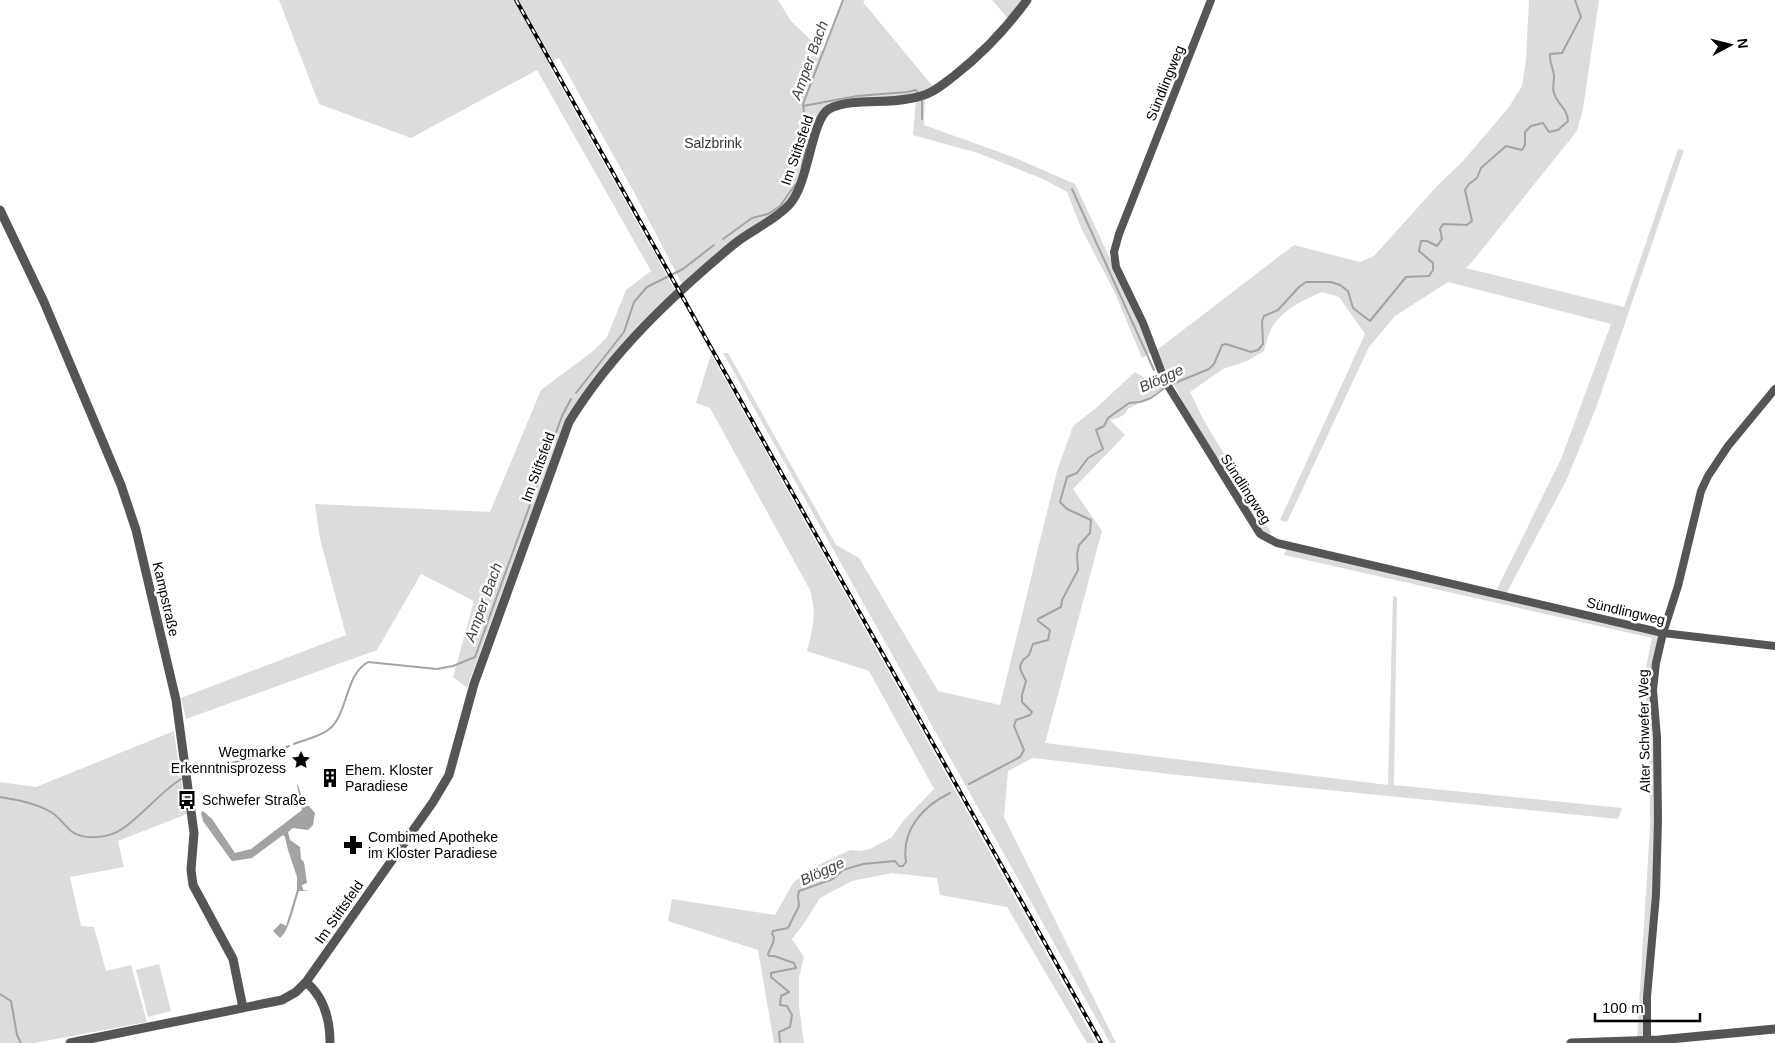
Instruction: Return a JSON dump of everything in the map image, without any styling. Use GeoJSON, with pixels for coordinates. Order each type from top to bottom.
{"type":"FeatureCollection","features":[{"type":"Feature","properties":{"kind":"street","name":"Im Stiftsfeld"},"geometry":{"type":"LineString","coordinates":[[306,982],[445,782],[474,684],[569,422],[581,403],[655,314],[737,242],[772,220],[789,205],[805,175],[819,121],[827,110],[842,104],[907,100],[928,94],[975,58],[1011,22],[1027,0]]}},
{"type":"Feature","properties":{"kind":"street","name":"Sündlingweg"},"geometry":{"type":"LineString","coordinates":[[1211,0],[1119,234],[1114,252],[1116,267],[1143,323],[1164,381],[1255,529],[1265,538],[1277,543],[1663,633],[1775,646]]}},
{"type":"Feature","properties":{"kind":"street","name":"Kampstraße"},"geometry":{"type":"LineString","coordinates":[[0,210],[48,311],[121,486],[136,530],[176,700],[194,833],[191,870],[193,885],[233,959],[242,1008]]}},
{"type":"Feature","properties":{"kind":"street","name":"Alter Schwefer Weg"},"geometry":{"type":"LineString","coordinates":[[1647,1042],[1647,998],[1656,895],[1658,819],[1654,677],[1663,633],[1689,547],[1697,505],[1704,484],[1728,446],[1775,390]]}},
{"type":"Feature","properties":{"kind":"street"},"geometry":{"type":"LineString","coordinates":[[70,1043],[282,1000],[296,992],[306,982],[320,997],[326,1012],[330,1043]]}},
{"type":"Feature","properties":{"kind":"street"},"geometry":{"type":"LineString","coordinates":[[1571,1043],[1647,1042],[1775,1029]]}},
{"type":"Feature","properties":{"kind":"green space","name":"Salzbrink"},"geometry":{"type":"Polygon","coordinates":[[[279,0],[778,0],[791,21],[823,52],[842,0],[865,0],[863,2],[935,89],[906,98],[826,109],[803,175],[785,212],[682,284],[635,194],[559,58],[548,64],[675,290],[616,351],[589,385],[565,420],[467,688],[453,677],[474,601],[421,574],[377,650],[186,719],[181,698],[346,635],[320,539],[315,504],[490,512],[541,390],[592,352],[607,337],[626,290],[651,271],[537,70],[411,138],[319,104],[279,0]]]}},
{"type":"Feature","properties":{"kind":"green space"},"geometry":{"type":"Polygon","coordinates":[[[992,0],[1025,0],[1010,21],[992,0]]]}},
{"type":"Feature","properties":{"kind":"green space"},"geometry":{"type":"Polygon","coordinates":[[[1529,0],[1599,0],[1583,109],[1577,131],[1466,268],[1624,307],[1678,149],[1684,150],[1596,408],[1566,481],[1506,594],[1496,591],[1561,459],[1611,324],[1448,282],[1395,316],[1369,347],[1287,522],[1280,520],[1365,334],[1339,297],[1322,292],[1300,302],[1281,316],[1271,329],[1264,351],[1247,361],[1223,369],[1190,392],[1203,419],[1271,532],[1266,536],[1191,421],[1157,350],[1294,245],[1360,262],[1374,256],[1438,185],[1463,161],[1509,107],[1522,86],[1526,60],[1529,0]]]}},
{"type":"Feature","properties":{"kind":"green space"},"geometry":{"type":"Polygon","coordinates":[[[925,97],[924,125],[1013,157],[1075,184],[1141,324],[1152,352],[1142,358],[1114,291],[1081,228],[1067,192],[1043,179],[978,153],[913,135],[916,98],[925,97]]]}},
{"type":"Feature","properties":{"kind":"green space"},"geometry":{"type":"Polygon","coordinates":[[[723,353],[728,353],[836,545],[859,558],[938,691],[1000,705],[1057,471],[1073,426],[1096,408],[1135,372],[1150,381],[1167,387],[1157,392],[1151,399],[1128,409],[1124,415],[1110,420],[1125,435],[1073,489],[1102,531],[1045,743],[1388,785],[1393,596],[1397,597],[1394,785],[1622,808],[1618,819],[1178,775],[1033,758],[1008,771],[1004,817],[1116,1043],[1110,1043],[723,353]]]}},
{"type":"Feature","properties":{"kind":"green space"},"geometry":{"type":"Polygon","coordinates":[[[711,354],[1096,1043],[1087,1043],[1007,907],[940,895],[937,878],[892,873],[852,881],[820,898],[792,939],[804,957],[799,977],[799,1006],[804,1043],[774,1043],[758,950],[668,921],[672,899],[775,915],[793,883],[808,870],[850,850],[861,851],[870,849],[892,837],[903,821],[934,789],[869,671],[807,651],[813,621],[810,590],[710,408],[696,403],[711,354]]]}},
{"type":"Feature","properties":{"kind":"green space"},"geometry":{"type":"Polygon","coordinates":[[[1287,547],[1656,632],[1659,637],[1649,677],[1655,738],[1654,896],[1645,1032],[1641,1038],[1637,1039],[1650,826],[1649,731],[1644,677],[1652,638],[1284,555],[1287,547]]]}},
{"type":"Feature","properties":{"kind":"green space"},"geometry":{"type":"Polygon","coordinates":[[[174,731],[187,814],[118,841],[124,867],[70,877],[81,926],[94,927],[106,971],[131,965],[147,1022],[34,1043],[0,1043],[0,782],[36,787],[174,731]]]}},
{"type":"Feature","properties":{"kind":"green space"},"geometry":{"type":"Polygon","coordinates":[[[159,964],[171,1011],[148,1017],[136,970],[159,964]]]}},
{"type":"Feature","properties":{"kind":"shaded area"},"geometry":{"type":"Polygon","coordinates":[[[297,785],[305,806],[309,806],[315,813],[313,825],[308,830],[293,828],[288,832],[290,840],[300,847],[307,883],[302,885],[303,890],[309,891],[299,891],[289,923],[280,938],[273,931],[281,923],[286,926],[297,890],[297,877],[285,837],[283,835],[252,858],[233,861],[203,821],[201,813],[203,811],[212,819],[235,853],[251,849],[302,810],[297,785]]]}},
{"type":"Feature","properties":{"kind":"waterway","name":"Amper Bach"},"geometry":{"type":"LineString","coordinates":[[802,167],[807,139],[803,104],[843,0]]}},
{"type":"Feature","properties":{"kind":"waterway","name":"Blögge"},"geometry":{"type":"LineString","coordinates":[[1170,385],[1209,369],[1214,364],[1222,345],[1226,344],[1251,352],[1258,350],[1263,344],[1262,321],[1264,316],[1278,310],[1306,282],[1331,282],[1340,285],[1348,291],[1353,308],[1370,321],[1406,277],[1429,276],[1433,270],[1433,263],[1419,251],[1421,241],[1427,241],[1437,246],[1442,239],[1440,229],[1443,224],[1467,225],[1472,221],[1465,190],[1477,178],[1481,168],[1506,146],[1522,150],[1525,145],[1525,132],[1531,126],[1543,123],[1549,132],[1558,130],[1568,121],[1566,113],[1553,91],[1554,74],[1550,54],[1562,53],[1581,17],[1575,0]]}},
{"type":"Feature","properties":{"kind":"waterway"},"geometry":{"type":"LineString","coordinates":[[803,106],[857,96],[916,90],[918,93]]}},
{"type":"Feature","properties":{"kind":"waterway"},"geometry":{"type":"LineString","coordinates":[[922,101],[922,119]]}},
{"type":"Feature","properties":{"kind":"waterway","name":"Amper Bach"},"geometry":{"type":"LineString","coordinates":[[723,239],[752,218],[768,214],[780,206],[795,185]]}},
{"type":"Feature","properties":{"kind":"waterway"},"geometry":{"type":"LineString","coordinates":[[1072,189],[1154,370]]}},
{"type":"Feature","properties":{"kind":"waterway","name":"Amper Bach"},"geometry":{"type":"LineString","coordinates":[[576,393],[624,332],[634,302],[647,287],[683,269],[714,245]]}},
{"type":"Feature","properties":{"kind":"waterway","name":"Blögge"},"geometry":{"type":"LineString","coordinates":[[969,784],[1020,757],[1024,750],[1014,726],[1016,720],[1030,715],[1032,712],[1022,702],[1026,681],[1020,666],[1029,655],[1033,644],[1048,640],[1050,630],[1038,619],[1061,607],[1062,600],[1078,570],[1077,554],[1079,545],[1090,533],[1091,520],[1067,509],[1060,502],[1067,477],[1077,473],[1088,458],[1103,449],[1096,430],[1104,426],[1108,418],[1129,403],[1151,398],[1166,387]]}},
{"type":"Feature","properties":{"kind":"waterway","name":"Amper Bach"},"geometry":{"type":"LineString","coordinates":[[294,744],[327,731],[335,723],[356,674],[368,662],[437,669],[453,666],[475,657],[562,416],[571,399]]}},
{"type":"Feature","properties":{"kind":"waterway","name":"Amper Bach"},"geometry":{"type":"LineString","coordinates":[[193,773],[206,768],[265,756],[289,746]]}},
{"type":"Feature","properties":{"kind":"waterway","name":"Amper Bach"},"geometry":{"type":"LineString","coordinates":[[0,797],[39,806],[54,814],[76,834],[96,837],[110,835],[122,829],[181,779]]}},
{"type":"Feature","properties":{"kind":"waterway","name":"Blögge"},"geometry":{"type":"LineString","coordinates":[[780,1043],[779,1032],[790,1027],[792,1015],[787,1006],[780,1005],[781,996],[789,992],[771,977],[771,973],[796,968],[794,963],[769,956],[768,954],[773,943],[773,931],[788,928],[799,906],[799,891],[833,879],[843,870],[863,864],[895,861],[899,866],[903,866],[906,862],[905,850],[907,840],[916,820],[931,805],[950,793]]}},
{"type":"Feature","properties":{"kind":"waterway"},"geometry":{"type":"LineString","coordinates":[[0,994],[11,1001],[17,1035],[21,1043]]}},
{"type":"Feature","properties":{"kind":"railway"},"geometry":{"type":"LineString","coordinates":[[516,0],[1101,1043]]}},
{"type":"Feature","properties":{"kind":"place","name":"Wegmarke Erkenntnisprozess"},"geometry":{"type":"Point","coordinates":[301,760]}},
{"type":"Feature","properties":{"kind":"place","name":"Ehem. Kloster Paradiese"},"geometry":{"type":"Point","coordinates":[330,778]}},
{"type":"Feature","properties":{"kind":"place","name":"Schwefer Straße"},"geometry":{"type":"Point","coordinates":[187,800]}},
{"type":"Feature","properties":{"kind":"place","name":"Combimed Apotheke im Kloster Paradiese"},"geometry":{"type":"Point","coordinates":[353,845]}}]}
